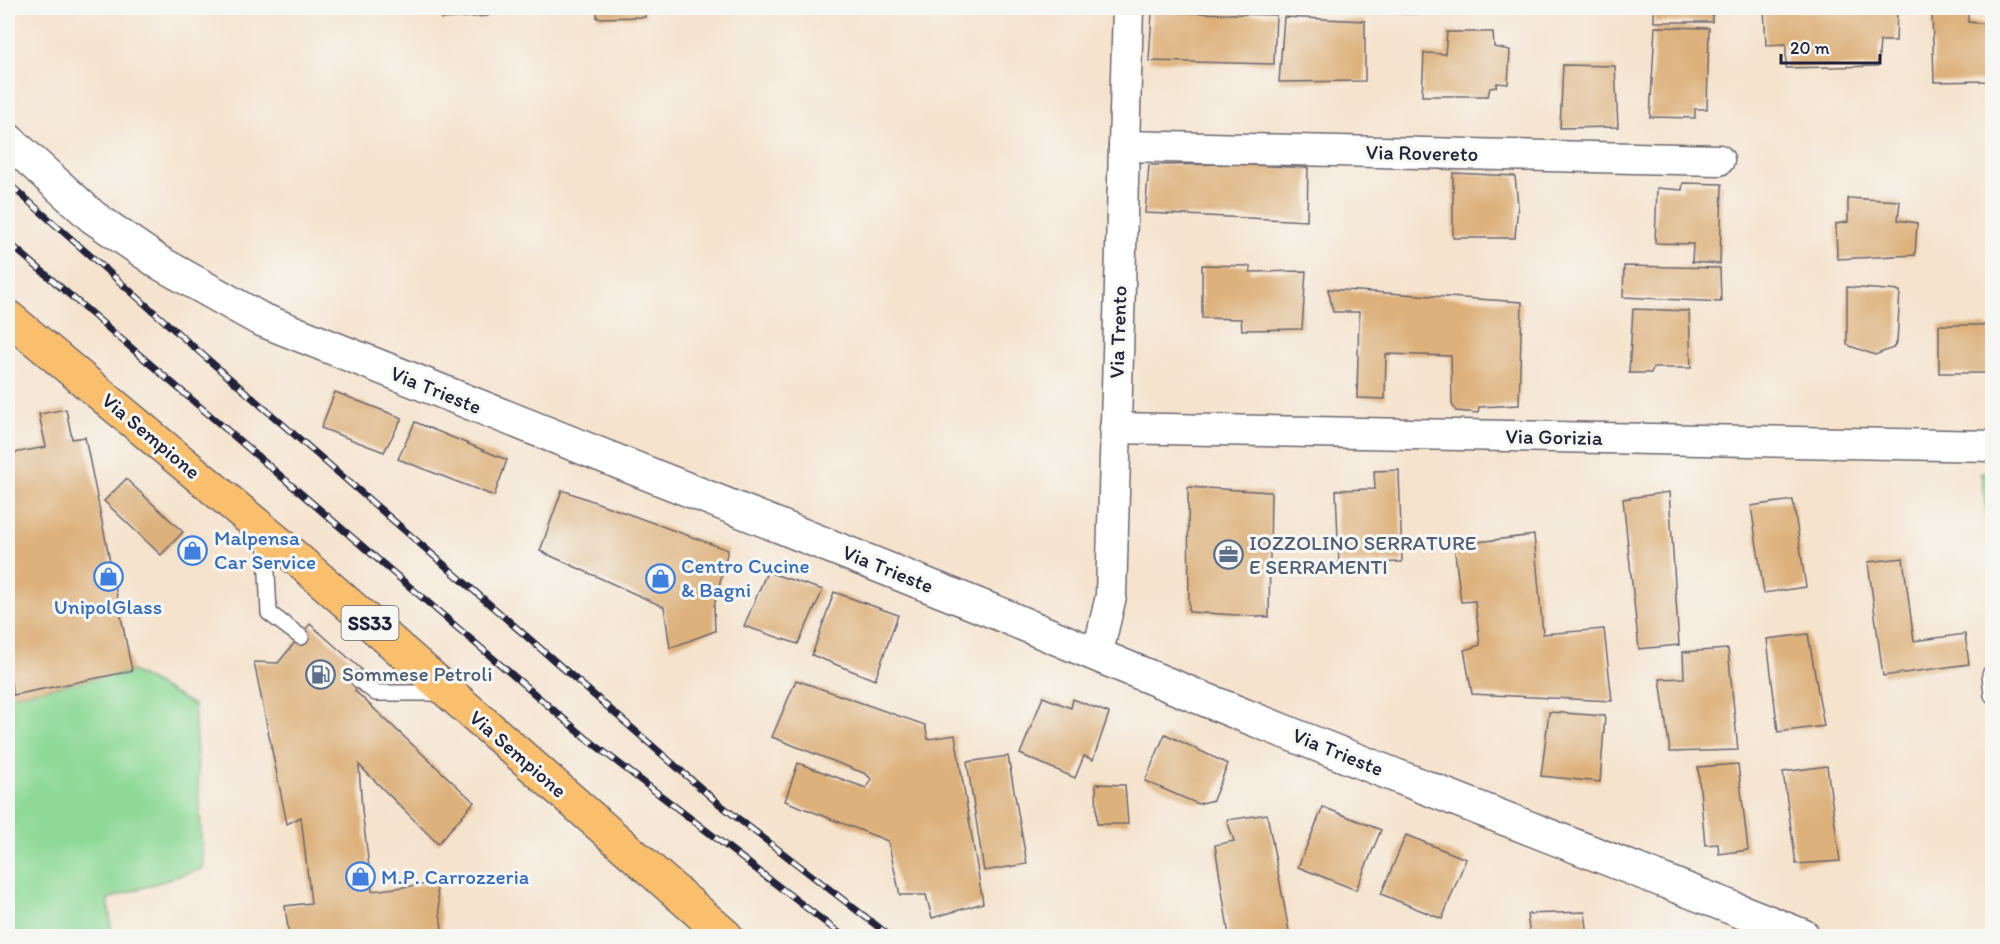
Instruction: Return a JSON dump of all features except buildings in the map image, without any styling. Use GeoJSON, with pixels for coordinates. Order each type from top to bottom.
{"type":"FeatureCollection","features":[{"type":"Feature","properties":{"kind":"main road","name":"Via Sempione"},"geometry":{"type":"LineString","coordinates":[[8,317],[265,531],[726,936]]}},
{"type":"Feature","properties":{"kind":"street","name":"Via Trento"},"geometry":{"type":"LineString","coordinates":[[1097,656],[1111,596],[1128,8]]}},
{"type":"Feature","properties":{"kind":"street","name":"Via Trieste"},"geometry":{"type":"LineString","coordinates":[[8,140],[93,217],[160,263],[260,319],[1000,614],[1097,656],[1803,936]]}},
{"type":"Feature","properties":{"kind":"street","name":"Via Rovereto"},"geometry":{"type":"LineString","coordinates":[[1124,146],[1719,160]]}},
{"type":"Feature","properties":{"kind":"street","name":"Via Gorizia"},"geometry":{"type":"LineString","coordinates":[[1115,428],[1992,446]]}},
{"type":"Feature","properties":{"kind":"lane"},"geometry":{"type":"LineString","coordinates":[[265,531],[269,613],[301,637]]}},
{"type":"Feature","properties":{"kind":"lane"},"geometry":{"type":"LineString","coordinates":[[1990,674],[1992,695]]}},
{"type":"Feature","properties":{"kind":"lane"},"geometry":{"type":"LineString","coordinates":[[358,680],[376,693],[449,692]]}},
{"type":"Feature","properties":{"kind":"green space"},"geometry":{"type":"Polygon","coordinates":[[[1981,473],[1992,473],[1992,551],[1981,473]]]}},
{"type":"Feature","properties":{"kind":"green space"},"geometry":{"type":"Polygon","coordinates":[[[8,666],[14,695],[132,671],[194,705],[203,868],[108,899],[112,936],[8,936],[8,666]]]}},
{"type":"Feature","properties":{"kind":"railway"},"geometry":{"type":"LineString","coordinates":[[8,183],[718,803],[890,936]]}},
{"type":"Feature","properties":{"kind":"railway"},"geometry":{"type":"LineString","coordinates":[[8,242],[586,738],[843,936]]}},
{"type":"Feature","properties":{"kind":"place","name":"Malpensa Car Service"},"geometry":{"type":"Point","coordinates":[193,550]}},
{"type":"Feature","properties":{"kind":"place","name":"IOZZOLINO SERRATURE E SERRAMENTI"},"geometry":{"type":"Point","coordinates":[1228,555]}},
{"type":"Feature","properties":{"kind":"place","name":"UnipolGlass"},"geometry":{"type":"Point","coordinates":[108,576]}},
{"type":"Feature","properties":{"kind":"place","name":"Centro Cucine & Bagni"},"geometry":{"type":"Point","coordinates":[660,578]}},
{"type":"Feature","properties":{"kind":"place","name":"Sommese Petroli"},"geometry":{"type":"Point","coordinates":[321,674]}},
{"type":"Feature","properties":{"kind":"place","name":"M.P. Carrozzeria"},"geometry":{"type":"Point","coordinates":[360,877]}}]}
